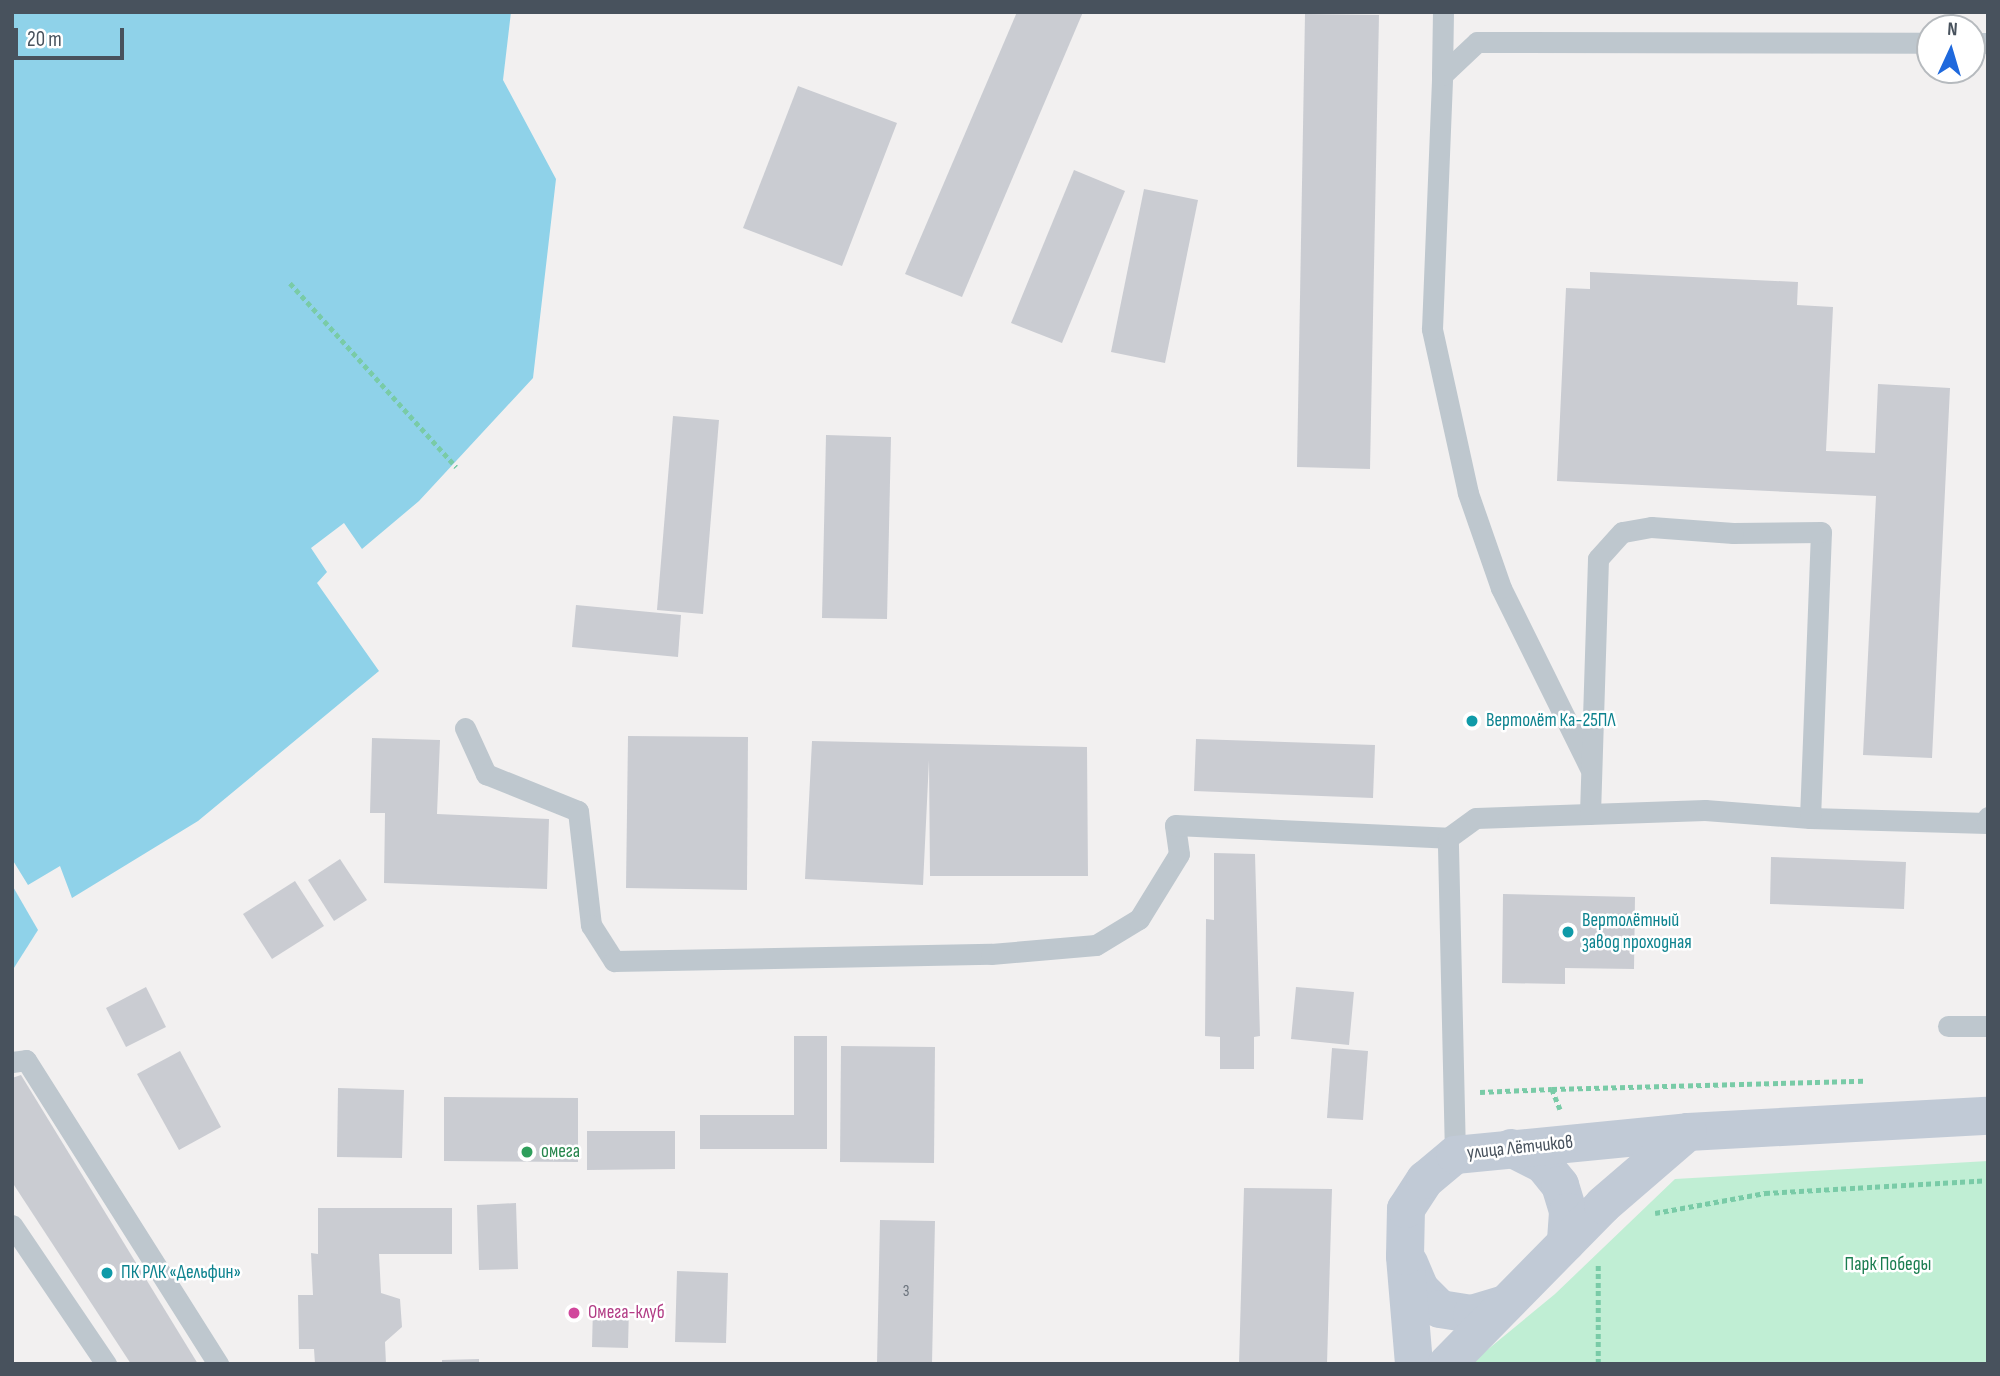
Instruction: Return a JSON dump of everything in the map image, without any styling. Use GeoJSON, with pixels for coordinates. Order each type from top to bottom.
{"type":"FeatureCollection","features":[{"type":"Feature","properties":{"kind":"main road","name":"улица Лётчиков"},"geometry":{"type":"LineString","coordinates":[[1414,1364],[1405,1251],[1406,1209],[1425,1180],[1455,1155],[1511,1147],[1688,1132],[1988,1116]]}},
{"type":"Feature","properties":{"kind":"main road"},"geometry":{"type":"LineString","coordinates":[[1447,1364],[1566,1243],[1688,1132]]}},
{"type":"Feature","properties":{"kind":"main road"},"geometry":{"type":"LineString","coordinates":[[1511,1147],[1543,1164],[1560,1185],[1568,1212],[1566,1243]]}},
{"type":"Feature","properties":{"kind":"main road"},"geometry":{"type":"LineString","coordinates":[[1405,1251],[1420,1289],[1440,1309],[1472,1314],[1504,1304]]}},
{"type":"Feature","properties":{"kind":"lane"},"geometry":{"type":"LineString","coordinates":[[1443,12],[1432,329],[1468,493],[1501,587],[1591,769]]}},
{"type":"Feature","properties":{"kind":"lane"},"geometry":{"type":"LineString","coordinates":[[1442,75],[1477,43],[1916,43]]}},
{"type":"Feature","properties":{"kind":"lane"},"geometry":{"type":"LineString","coordinates":[[1590,814],[1598,559],[1622,532],[1651,527],[1821,531],[1810,818]]}},
{"type":"Feature","properties":{"kind":"lane"},"geometry":{"type":"LineString","coordinates":[[465,728],[486,774],[578,811],[591,925],[614,961],[991,954],[1096,945],[1139,919],[1179,854],[1175,825],[1448,838],[1476,818],[1705,810],[1810,818],[1987,823],[1988,817]]}},
{"type":"Feature","properties":{"kind":"lane"},"geometry":{"type":"LineString","coordinates":[[1448,838],[1455,1155]]}},
{"type":"Feature","properties":{"kind":"lane"},"geometry":{"type":"LineString","coordinates":[[1948,1026],[1988,1026]]}},
{"type":"Feature","properties":{"kind":"lane"},"geometry":{"type":"LineString","coordinates":[[12,1062],[26,1060],[218,1364]]}},
{"type":"Feature","properties":{"kind":"lane"},"geometry":{"type":"LineString","coordinates":[[12,1225],[106,1364]]}},
{"type":"Feature","properties":{"kind":"path"},"geometry":{"type":"LineString","coordinates":[[290,282],[456,467]]}},
{"type":"Feature","properties":{"kind":"path"},"geometry":{"type":"LineString","coordinates":[[1552,1089],[1879,1081]]}},
{"type":"Feature","properties":{"kind":"path"},"geometry":{"type":"LineString","coordinates":[[1644,1219],[1681,1205],[1765,1193],[1988,1180]]}},
{"type":"Feature","properties":{"kind":"path"},"geometry":{"type":"LineString","coordinates":[[1598,1364],[1598,1263],[1605,1255]]}},
{"type":"Feature","properties":{"kind":"green space","name":"Парк Победы"},"geometry":{"type":"Polygon","coordinates":[[[1988,1161],[1988,1364],[1470,1364],[1555,1294],[1675,1179],[1988,1161]]]}},
{"type":"Feature","properties":{"kind":"water"},"geometry":{"type":"Polygon","coordinates":[[[12,12],[511,12],[503,80],[556,179],[533,378],[419,501],[362,549],[344,523],[311,548],[327,572],[317,583],[379,671],[198,821],[72,898],[60,866],[28,885],[12,859],[12,12]]]}},
{"type":"Feature","properties":{"kind":"water"},"geometry":{"type":"Polygon","coordinates":[[[12,885],[38,930],[12,971],[12,885]]]}},
{"type":"Feature","properties":{"kind":"building"},"geometry":{"type":"Polygon","coordinates":[[[1017,12],[1083,12],[962,297],[905,274],[1017,12]]]}},
{"type":"Feature","properties":{"kind":"building"},"geometry":{"type":"Polygon","coordinates":[[[1305,14],[1379,15],[1370,469],[1297,467],[1305,14]]]}},
{"type":"Feature","properties":{"kind":"building"},"geometry":{"type":"Polygon","coordinates":[[[798,86],[897,123],[842,266],[743,228],[798,86]]]}},
{"type":"Feature","properties":{"kind":"building"},"geometry":{"type":"Polygon","coordinates":[[[1074,170],[1125,191],[1062,343],[1011,323],[1074,170]]]}},
{"type":"Feature","properties":{"kind":"building"},"geometry":{"type":"Polygon","coordinates":[[[1144,189],[1198,200],[1165,363],[1111,352],[1144,189]]]}},
{"type":"Feature","properties":{"kind":"building"},"geometry":{"type":"Polygon","coordinates":[[[1590,272],[1798,282],[1797,305],[1833,307],[1826,451],[1875,453],[1878,384],[1950,388],[1932,758],[1863,755],[1876,496],[1557,481],[1566,288],[1590,289],[1590,272]]]}},
{"type":"Feature","properties":{"kind":"building"},"geometry":{"type":"Polygon","coordinates":[[[673,416],[719,420],[703,614],[657,610],[673,416]]]}},
{"type":"Feature","properties":{"kind":"building"},"geometry":{"type":"Polygon","coordinates":[[[826,435],[891,437],[887,619],[822,618],[826,435]]]}},
{"type":"Feature","properties":{"kind":"building"},"geometry":{"type":"Polygon","coordinates":[[[576,605],[681,615],[678,657],[572,647],[576,605]]]}},
{"type":"Feature","properties":{"kind":"building"},"geometry":{"type":"Polygon","coordinates":[[[628,736],[748,737],[747,890],[626,888],[628,736]]]}},
{"type":"Feature","properties":{"kind":"building"},"geometry":{"type":"Polygon","coordinates":[[[372,738],[440,740],[437,814],[549,819],[547,889],[384,883],[385,813],[370,813],[372,738]]]}},
{"type":"Feature","properties":{"kind":"building"},"geometry":{"type":"Polygon","coordinates":[[[1196,739],[1375,745],[1373,798],[1194,791],[1196,739]]]}},
{"type":"Feature","properties":{"kind":"building"},"geometry":{"type":"Polygon","coordinates":[[[812,741],[1087,747],[1088,876],[930,876],[929,760],[923,885],[805,879],[812,741]]]}},
{"type":"Feature","properties":{"kind":"building"},"geometry":{"type":"Polygon","coordinates":[[[1214,853],[1255,854],[1260,1036],[1254,1037],[1254,1069],[1220,1069],[1220,1037],[1205,1036],[1206,919],[1214,920],[1214,853]]]}},
{"type":"Feature","properties":{"kind":"building"},"geometry":{"type":"Polygon","coordinates":[[[1771,857],[1906,862],[1904,909],[1770,904],[1771,857]]]}},
{"type":"Feature","properties":{"kind":"building"},"geometry":{"type":"Polygon","coordinates":[[[340,859],[367,900],[334,921],[308,880],[340,859]]]}},
{"type":"Feature","properties":{"kind":"building"},"geometry":{"type":"Polygon","coordinates":[[[295,881],[324,926],[272,959],[243,914],[295,881]]]}},
{"type":"Feature","properties":{"kind":"building","name":"Вертолётный завод проходная"},"geometry":{"type":"Polygon","coordinates":[[[1503,894],[1635,897],[1634,969],[1565,968],[1565,984],[1502,983],[1503,894]]]}},
{"type":"Feature","properties":{"kind":"building"},"geometry":{"type":"Polygon","coordinates":[[[146,987],[166,1027],[126,1047],[106,1008],[146,987]]]}},
{"type":"Feature","properties":{"kind":"building"},"geometry":{"type":"Polygon","coordinates":[[[1296,987],[1354,992],[1349,1045],[1291,1039],[1296,987]]]}},
{"type":"Feature","properties":{"kind":"building"},"geometry":{"type":"Polygon","coordinates":[[[794,1036],[827,1036],[827,1149],[700,1149],[700,1115],[794,1115],[794,1036]]]}},
{"type":"Feature","properties":{"kind":"building"},"geometry":{"type":"Polygon","coordinates":[[[841,1046],[935,1047],[934,1163],[840,1162],[841,1046]]]}},
{"type":"Feature","properties":{"kind":"building"},"geometry":{"type":"Polygon","coordinates":[[[1332,1048],[1368,1051],[1363,1120],[1327,1118],[1332,1048]]]}},
{"type":"Feature","properties":{"kind":"building"},"geometry":{"type":"Polygon","coordinates":[[[180,1051],[221,1127],[179,1150],[137,1074],[180,1051]]]}},
{"type":"Feature","properties":{"kind":"building","name":"ПК РЛК «Дельфин»"},"geometry":{"type":"Polygon","coordinates":[[[21,1075],[198,1364],[131,1364],[12,1182],[12,1078],[21,1075]]]}},
{"type":"Feature","properties":{"kind":"building"},"geometry":{"type":"Polygon","coordinates":[[[338,1088],[404,1090],[402,1158],[337,1157],[338,1088]]]}},
{"type":"Feature","properties":{"kind":"building"},"geometry":{"type":"Polygon","coordinates":[[[444,1097],[578,1098],[578,1162],[444,1161],[444,1097]]]}},
{"type":"Feature","properties":{"kind":"building"},"geometry":{"type":"Polygon","coordinates":[[[587,1131],[675,1131],[675,1169],[587,1170],[587,1131]]]}},
{"type":"Feature","properties":{"kind":"building"},"geometry":{"type":"Polygon","coordinates":[[[1244,1188],[1332,1189],[1327,1364],[1239,1364],[1244,1188]]]}},
{"type":"Feature","properties":{"kind":"building"},"geometry":{"type":"Polygon","coordinates":[[[516,1203],[518,1269],[479,1270],[477,1205],[516,1203]]]}},
{"type":"Feature","properties":{"kind":"building"},"geometry":{"type":"Polygon","coordinates":[[[318,1208],[452,1208],[452,1254],[379,1254],[381,1293],[400,1299],[402,1327],[385,1342],[386,1364],[315,1364],[314,1349],[299,1349],[298,1295],[313,1295],[311,1253],[318,1254],[318,1208]]]}},
{"type":"Feature","properties":{"kind":"building"},"geometry":{"type":"Polygon","coordinates":[[[880,1220],[935,1221],[932,1364],[877,1364],[880,1220]]]}},
{"type":"Feature","properties":{"kind":"building"},"geometry":{"type":"Polygon","coordinates":[[[677,1271],[728,1273],[726,1343],[675,1342],[677,1271]]]}},
{"type":"Feature","properties":{"kind":"building"},"geometry":{"type":"Polygon","coordinates":[[[593,1307],[629,1307],[628,1348],[592,1347],[593,1307]]]}},
{"type":"Feature","properties":{"kind":"building"},"geometry":{"type":"Polygon","coordinates":[[[479,1359],[479,1364],[442,1364],[442,1360],[479,1359]]]}},
{"type":"Feature","properties":{"kind":"place","name":"Вертолёт Ка-25ПЛ"},"geometry":{"type":"Point","coordinates":[1472,721]}},
{"type":"Feature","properties":{"kind":"place","name":"Вертолётный завод проходная"},"geometry":{"type":"Point","coordinates":[1568,932]}},
{"type":"Feature","properties":{"kind":"place","name":"омега"},"geometry":{"type":"Point","coordinates":[527,1152]}},
{"type":"Feature","properties":{"kind":"place","name":"ПК РЛК «Дельфин»"},"geometry":{"type":"Point","coordinates":[107,1273]}},
{"type":"Feature","properties":{"kind":"place","name":"Омега-клуб"},"geometry":{"type":"Point","coordinates":[574,1313]}}]}
